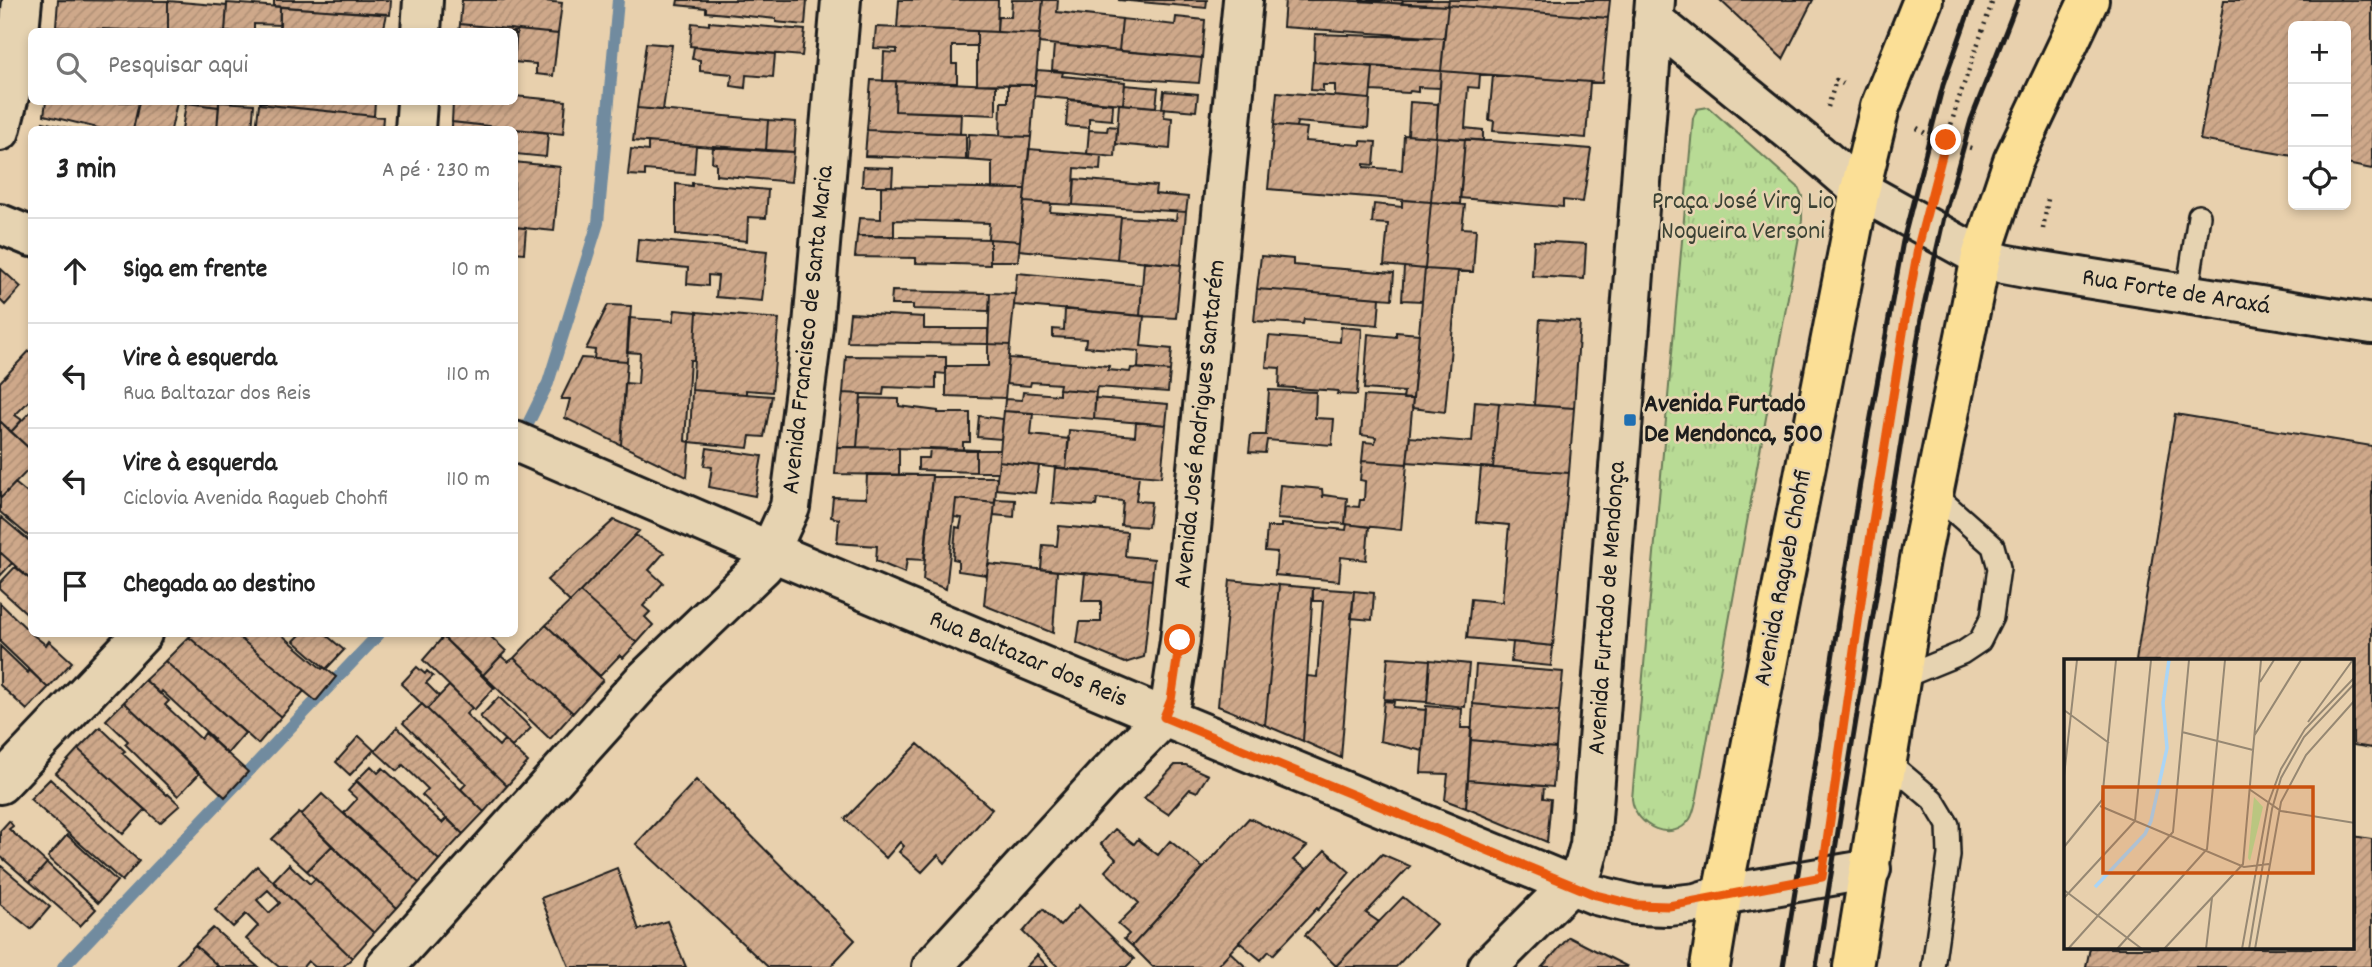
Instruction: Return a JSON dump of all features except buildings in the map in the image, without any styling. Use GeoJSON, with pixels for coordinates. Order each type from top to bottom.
{"type":"FeatureCollection","features":[{"type":"Feature","properties":{"kind":"highway","name":"Avenida Ragueb Chohfi"},"geometry":{"type":"LineString","coordinates":[[1710,967],[1860,190],[1880,107],[1923,0]]}},
{"type":"Feature","properties":{"kind":"highway"},"geometry":{"type":"LineString","coordinates":[[1853,967],[1920,559],[1981,257],[2013,161],[2089,0]]}},
{"type":"Feature","properties":{"kind":"street"},"geometry":{"type":"LineString","coordinates":[[0,131],[15,73],[22,0]]}},
{"type":"Feature","properties":{"kind":"street"},"geometry":{"type":"LineString","coordinates":[[421,28],[423,0]]}},
{"type":"Feature","properties":{"kind":"street","name":"Avenida Francisco de Santa Maria"},"geometry":{"type":"LineString","coordinates":[[386,967],[641,683],[763,566],[790,507],[813,326],[841,0]]}},
{"type":"Feature","properties":{"kind":"street","name":"Avenida José Rodrigues Santarém"},"geometry":{"type":"LineString","coordinates":[[932,967],[1103,779],[1164,717],[1171,700],[1180,640],[1243,0]]}},
{"type":"Feature","properties":{"kind":"street"},"geometry":{"type":"LineString","coordinates":[[1654,10],[1860,190],[1981,257]]}},
{"type":"Feature","properties":{"kind":"street","name":"Avenida Furtado de Mendonça"},"geometry":{"type":"LineString","coordinates":[[1488,967],[1571,884],[1584,867],[1590,845],[1654,10]]}},
{"type":"Feature","properties":{"kind":"street"},"geometry":{"type":"LineString","coordinates":[[415,126],[416,105]]}},
{"type":"Feature","properties":{"kind":"street"},"geometry":{"type":"LineString","coordinates":[[0,224],[28,235]]}},
{"type":"Feature","properties":{"kind":"street","name":"Rua Forte de Araxá"},"geometry":{"type":"LineString","coordinates":[[1981,257],[2036,270],[2372,324]]}},
{"type":"Feature","properties":{"kind":"street","name":"Rua Baltazar dos Reis"},"geometry":{"type":"LineString","coordinates":[[518,443],[1164,717],[1596,895],[1636,905],[1669,906],[1871,869]]}},
{"type":"Feature","properties":{"kind":"street"},"geometry":{"type":"LineString","coordinates":[[0,784],[139,637]]}},
{"type":"Feature","properties":{"kind":"lane"},"geometry":{"type":"LineString","coordinates":[[2187,295],[2199,216]]}},
{"type":"Feature","properties":{"kind":"lane"},"geometry":{"type":"LineString","coordinates":[[1901,678],[1962,653],[1980,640],[1992,617],[1999,568],[1993,545],[1933,493]]}},
{"type":"Feature","properties":{"kind":"lane"},"geometry":{"type":"LineString","coordinates":[[1888,762],[1933,800],[1948,825],[1949,855],[1933,967]]}},
{"type":"Feature","properties":{"kind":"path"},"geometry":{"type":"LineString","coordinates":[[1822,877],[1866,566],[1905,320],[1924,226],[1946,140],[1993,0]]}},
{"type":"Feature","properties":{"kind":"path"},"geometry":{"type":"LineString","coordinates":[[1816,152],[1836,80],[1927,134],[2052,175],[2036,270]]}},
{"type":"Feature","properties":{"kind":"green space","name":"Praça José Virg Lio Nogueira Versoni"},"geometry":{"type":"Polygon","coordinates":[[[1708,107],[1798,187],[1802,196],[1802,220],[1697,797],[1690,819],[1683,826],[1665,831],[1647,824],[1635,809],[1632,799],[1693,118],[1697,109],[1708,107]]]}},
{"type":"Feature","properties":{"kind":"waterway"},"geometry":{"type":"LineString","coordinates":[[521,438],[548,383],[598,223],[618,0]]}},
{"type":"Feature","properties":{"kind":"waterway"},"geometry":{"type":"LineString","coordinates":[[63,967],[376,637]]}},
{"type":"Feature","properties":{"kind":"railway"},"geometry":{"type":"LineString","coordinates":[[1783,967],[1867,439],[1903,241],[1943,85],[1973,0]]}},
{"type":"Feature","properties":{"kind":"railway"},"geometry":{"type":"LineString","coordinates":[[1816,967],[1921,319],[1944,217],[1971,120],[2018,0]]}},
{"type":"Feature","properties":{"kind":"place","name":"Avenida Furtado De Mendonca, 500"},"geometry":{"type":"Point","coordinates":[1630,420]}},
{"type":"Feature","properties":{"kind":"route"},"geometry":{"type":"LineString","coordinates":[[1180,640],[1171,700],[1164,717],[1596,895],[1636,905],[1669,906],[1822,877],[1866,566],[1905,320],[1919,243],[1946,140]]}}]}
